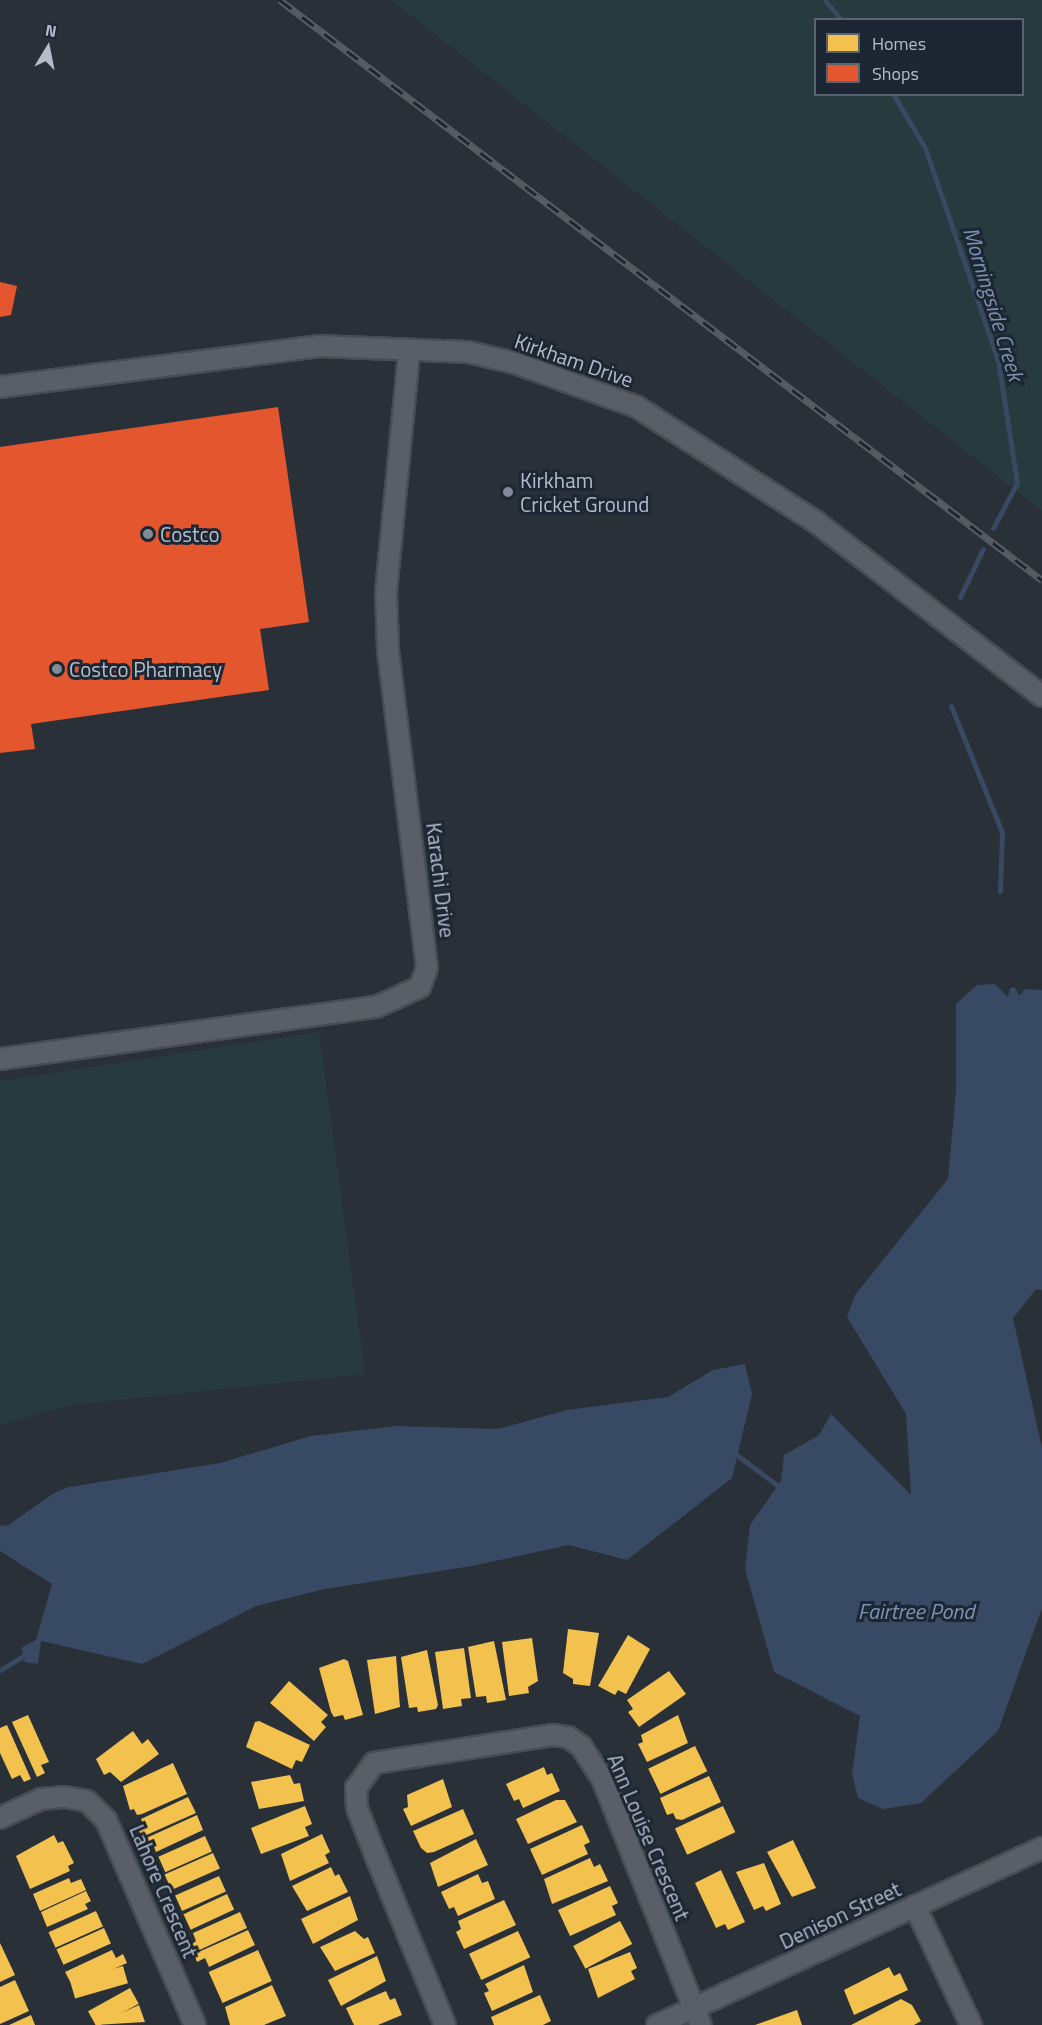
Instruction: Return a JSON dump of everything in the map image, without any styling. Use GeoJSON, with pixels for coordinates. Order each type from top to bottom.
{"type":"FeatureCollection","features":[{"type":"Feature","properties":{"kind":"street","name":"Kirkham Drive"},"geometry":{"type":"LineString","coordinates":[[0,387],[318,346],[492,357],[637,407],[816,522],[1042,696]]}},
{"type":"Feature","properties":{"kind":"street","name":"Karachi Drive"},"geometry":{"type":"LineString","coordinates":[[0,1059],[376,1007],[420,987],[427,968],[388,649],[386,592],[409,352]]}},
{"type":"Feature","properties":{"kind":"street","name":"Ann Louise Crescent"},"geometry":{"type":"LineString","coordinates":[[445,2025],[361,1818],[356,1788],[374,1763],[381,1761],[553,1735],[568,1737],[581,1746],[602,1778],[697,2017]]}},
{"type":"Feature","properties":{"kind":"street","name":"Lahore Crescent"},"geometry":{"type":"LineString","coordinates":[[0,1818],[41,1799],[65,1797],[87,1801],[106,1820],[195,2025]]}},
{"type":"Feature","properties":{"kind":"street","name":"Denison Street"},"geometry":{"type":"LineString","coordinates":[[657,2025],[697,2017],[915,1906],[1042,1848]]}},
{"type":"Feature","properties":{"kind":"street"},"geometry":{"type":"LineString","coordinates":[[915,1906],[971,2025]]}},
{"type":"Feature","properties":{"kind":"green space"},"geometry":{"type":"Polygon","coordinates":[[[391,0],[1042,0],[1042,511],[391,0]]]}},
{"type":"Feature","properties":{"kind":"green space"},"geometry":{"type":"Polygon","coordinates":[[[319,1032],[365,1374],[71,1405],[0,1425],[0,1081],[319,1032]]]}},
{"type":"Feature","properties":{"kind":"water","name":"Fairtree Pond"},"geometry":{"type":"Polygon","coordinates":[[[995,984],[1008,997],[1010,988],[1015,987],[1019,996],[1025,989],[1042,990],[1042,1290],[1036,1289],[1013,1318],[1042,1448],[1042,1608],[998,1731],[921,1803],[883,1809],[858,1798],[852,1774],[860,1716],[774,1672],[745,1569],[750,1525],[781,1481],[784,1455],[819,1435],[831,1414],[911,1495],[906,1414],[847,1317],[855,1295],[948,1179],[956,1091],[956,1004],[977,985],[995,984]]]}},
{"type":"Feature","properties":{"kind":"water"},"geometry":{"type":"Polygon","coordinates":[[[745,1364],[752,1394],[732,1478],[627,1560],[569,1545],[472,1566],[325,1589],[256,1606],[142,1664],[41,1641],[38,1664],[25,1662],[21,1648],[36,1640],[52,1584],[0,1551],[0,1525],[7,1526],[54,1493],[69,1487],[220,1463],[311,1436],[396,1426],[498,1429],[567,1410],[668,1397],[713,1370],[745,1364]]]}},
{"type":"Feature","properties":{"kind":"building: Homes"},"geometry":{"type":"Polygon","coordinates":[[[568,1629],[599,1633],[590,1686],[573,1684],[573,1679],[563,1673],[568,1629]]]}},
{"type":"Feature","properties":{"kind":"building: Homes"},"geometry":{"type":"Polygon","coordinates":[[[628,1635],[650,1649],[626,1694],[618,1690],[615,1695],[598,1686],[628,1635]]]}},
{"type":"Feature","properties":{"kind":"building: Homes"},"geometry":{"type":"Polygon","coordinates":[[[532,1638],[538,1681],[528,1687],[529,1693],[509,1696],[502,1642],[532,1638]]]}},
{"type":"Feature","properties":{"kind":"building: Homes"},"geometry":{"type":"Polygon","coordinates":[[[494,1641],[506,1700],[487,1703],[486,1696],[476,1697],[468,1647],[494,1641]]]}},
{"type":"Feature","properties":{"kind":"building: Homes"},"geometry":{"type":"Polygon","coordinates":[[[464,1648],[471,1698],[461,1699],[462,1706],[443,1709],[435,1652],[464,1648]]]}},
{"type":"Feature","properties":{"kind":"building: Homes"},"geometry":{"type":"Polygon","coordinates":[[[427,1650],[438,1705],[436,1709],[418,1712],[417,1707],[409,1708],[401,1657],[427,1650]]]}},
{"type":"Feature","properties":{"kind":"building: Homes"},"geometry":{"type":"Polygon","coordinates":[[[396,1656],[400,1707],[375,1714],[367,1660],[396,1656]]]}},
{"type":"Feature","properties":{"kind":"building: Homes"},"geometry":{"type":"Polygon","coordinates":[[[344,1659],[348,1661],[363,1715],[345,1720],[343,1715],[334,1717],[331,1712],[319,1668],[344,1659]]]}},
{"type":"Feature","properties":{"kind":"building: Homes"},"geometry":{"type":"Polygon","coordinates":[[[669,1671],[686,1694],[639,1727],[628,1712],[633,1709],[627,1700],[669,1671]]]}},
{"type":"Feature","properties":{"kind":"building: Homes"},"geometry":{"type":"Polygon","coordinates":[[[289,1681],[328,1715],[321,1722],[326,1727],[314,1741],[270,1703],[289,1681]]]}},
{"type":"Feature","properties":{"kind":"building: Homes"},"geometry":{"type":"Polygon","coordinates":[[[28,1715],[49,1762],[41,1765],[45,1773],[37,1777],[12,1722],[28,1715]]]}},
{"type":"Feature","properties":{"kind":"building: Homes"},"geometry":{"type":"Polygon","coordinates":[[[678,1715],[688,1743],[647,1762],[638,1744],[643,1742],[641,1735],[678,1715]]]}},
{"type":"Feature","properties":{"kind":"building: Homes"},"geometry":{"type":"Polygon","coordinates":[[[259,1721],[310,1745],[302,1762],[296,1760],[292,1769],[246,1747],[255,1722],[259,1721]]]}},
{"type":"Feature","properties":{"kind":"building: Homes"},"geometry":{"type":"Polygon","coordinates":[[[7,1725],[31,1779],[24,1782],[20,1775],[12,1779],[0,1753],[0,1728],[7,1725]]]}},
{"type":"Feature","properties":{"kind":"building: Homes"},"geometry":{"type":"Polygon","coordinates":[[[133,1731],[142,1744],[148,1739],[159,1754],[121,1782],[110,1772],[104,1775],[96,1759],[133,1731]]]}},
{"type":"Feature","properties":{"kind":"building: Homes"},"geometry":{"type":"Polygon","coordinates":[[[695,1746],[707,1771],[661,1794],[648,1769],[695,1746]]]}},
{"type":"Feature","properties":{"kind":"building: Homes"},"geometry":{"type":"Polygon","coordinates":[[[173,1763],[187,1794],[142,1814],[137,1815],[134,1809],[130,1810],[123,1786],[173,1763]]]}},
{"type":"Feature","properties":{"kind":"building: Homes"},"geometry":{"type":"Polygon","coordinates":[[[544,1767],[547,1775],[552,1773],[560,1791],[523,1808],[519,1799],[514,1801],[506,1784],[544,1767]]]}},
{"type":"Feature","properties":{"kind":"building: Homes"},"geometry":{"type":"Polygon","coordinates":[[[290,1775],[294,1784],[300,1783],[304,1801],[259,1809],[251,1782],[290,1775]]]}},
{"type":"Feature","properties":{"kind":"building: Homes"},"geometry":{"type":"Polygon","coordinates":[[[709,1776],[721,1802],[682,1820],[676,1819],[673,1813],[667,1815],[660,1798],[709,1776]]]}},
{"type":"Feature","properties":{"kind":"building: Homes"},"geometry":{"type":"Polygon","coordinates":[[[443,1779],[452,1807],[411,1826],[403,1809],[408,1807],[407,1795],[443,1779]]]}},
{"type":"Feature","properties":{"kind":"building: Homes"},"geometry":{"type":"Polygon","coordinates":[[[188,1797],[196,1813],[142,1837],[139,1831],[144,1826],[141,1819],[188,1797]]]}},
{"type":"Feature","properties":{"kind":"building: Homes"},"geometry":{"type":"Polygon","coordinates":[[[556,1800],[565,1800],[577,1822],[528,1844],[516,1819],[556,1800]]]}},
{"type":"Feature","properties":{"kind":"building: Homes"},"geometry":{"type":"Polygon","coordinates":[[[305,1806],[312,1824],[305,1827],[309,1836],[261,1854],[251,1828],[305,1806]]]}},
{"type":"Feature","properties":{"kind":"building: Homes"},"geometry":{"type":"Polygon","coordinates":[[[723,1806],[735,1832],[687,1855],[675,1828],[723,1806]]]}},
{"type":"Feature","properties":{"kind":"building: Homes"},"geometry":{"type":"Polygon","coordinates":[[[463,1809],[474,1834],[434,1852],[427,1853],[421,1848],[413,1831],[463,1809]]]}},
{"type":"Feature","properties":{"kind":"building: Homes"},"geometry":{"type":"Polygon","coordinates":[[[197,1815],[203,1830],[156,1852],[153,1844],[146,1848],[142,1840],[197,1815]]]}},
{"type":"Feature","properties":{"kind":"building: Homes"},"geometry":{"type":"Polygon","coordinates":[[[582,1825],[590,1842],[584,1845],[588,1854],[542,1875],[530,1849],[582,1825]]]}},
{"type":"Feature","properties":{"kind":"building: Homes"},"geometry":{"type":"Polygon","coordinates":[[[322,1834],[330,1852],[325,1855],[329,1863],[290,1881],[281,1854],[322,1834]]]}},
{"type":"Feature","properties":{"kind":"building: Homes"},"geometry":{"type":"Polygon","coordinates":[[[54,1835],[58,1843],[63,1841],[74,1863],[68,1866],[70,1871],[30,1889],[16,1856],[54,1835]]]}},
{"type":"Feature","properties":{"kind":"building: Homes"},"geometry":{"type":"Polygon","coordinates":[[[205,1836],[212,1852],[165,1872],[158,1857],[205,1836]]]}},
{"type":"Feature","properties":{"kind":"building: Homes"},"geometry":{"type":"Polygon","coordinates":[[[476,1839],[488,1865],[438,1887],[430,1863],[476,1839]]]}},
{"type":"Feature","properties":{"kind":"building: Homes"},"geometry":{"type":"Polygon","coordinates":[[[793,1840],[816,1888],[792,1897],[767,1852],[793,1840]]]}},
{"type":"Feature","properties":{"kind":"building: Homes"},"geometry":{"type":"Polygon","coordinates":[[[213,1853],[220,1869],[171,1890],[165,1875],[213,1853]]]}},
{"type":"Feature","properties":{"kind":"building: Homes"},"geometry":{"type":"Polygon","coordinates":[[[590,1858],[594,1867],[600,1864],[608,1881],[552,1904],[544,1879],[590,1858]]]}},
{"type":"Feature","properties":{"kind":"building: Homes"},"geometry":{"type":"Polygon","coordinates":[[[764,1863],[781,1904],[766,1911],[763,1906],[754,1910],[736,1872],[764,1863]]]}},
{"type":"Feature","properties":{"kind":"building: Homes"},"geometry":{"type":"Polygon","coordinates":[[[331,1867],[335,1876],[339,1874],[348,1892],[307,1911],[292,1886],[331,1867]]]}},
{"type":"Feature","properties":{"kind":"building: Homes"},"geometry":{"type":"Polygon","coordinates":[[[721,1870],[745,1922],[728,1930],[725,1924],[716,1928],[695,1883],[721,1870]]]}},
{"type":"Feature","properties":{"kind":"building: Homes"},"geometry":{"type":"Polygon","coordinates":[[[478,1874],[482,1883],[488,1881],[495,1899],[458,1916],[454,1907],[449,1909],[441,1892],[478,1874]]]}},
{"type":"Feature","properties":{"kind":"building: Homes"},"geometry":{"type":"Polygon","coordinates":[[[219,1876],[226,1892],[182,1911],[175,1896],[219,1876]]]}},
{"type":"Feature","properties":{"kind":"building: Homes"},"geometry":{"type":"Polygon","coordinates":[[[69,1878],[71,1883],[81,1879],[86,1890],[40,1911],[33,1894],[69,1878]]]}},
{"type":"Feature","properties":{"kind":"building: Homes"},"geometry":{"type":"Polygon","coordinates":[[[610,1886],[618,1903],[612,1906],[616,1915],[570,1936],[558,1910],[610,1886]]]}},
{"type":"Feature","properties":{"kind":"building: Homes"},"geometry":{"type":"Polygon","coordinates":[[[86,1891],[91,1901],[85,1904],[88,1909],[47,1927],[41,1912],[86,1891]]]}},
{"type":"Feature","properties":{"kind":"building: Homes"},"geometry":{"type":"Polygon","coordinates":[[[227,1894],[234,1909],[191,1930],[183,1914],[227,1894]]]}},
{"type":"Feature","properties":{"kind":"building: Homes"},"geometry":{"type":"Polygon","coordinates":[[[350,1896],[358,1920],[313,1944],[301,1919],[350,1896]]]}},
{"type":"Feature","properties":{"kind":"building: Homes"},"geometry":{"type":"Polygon","coordinates":[[[504,1900],[516,1925],[464,1949],[456,1932],[461,1929],[458,1921],[504,1900]]]}},
{"type":"Feature","properties":{"kind":"building: Homes"},"geometry":{"type":"Polygon","coordinates":[[[96,1911],[103,1927],[55,1948],[48,1932],[96,1911]]]}},
{"type":"Feature","properties":{"kind":"building: Homes"},"geometry":{"type":"Polygon","coordinates":[[[240,1912],[247,1928],[193,1953],[190,1946],[196,1941],[193,1933],[240,1912]]]}},
{"type":"Feature","properties":{"kind":"building: Homes"},"geometry":{"type":"Polygon","coordinates":[[[620,1921],[632,1944],[585,1969],[573,1946],[620,1921]]]}},
{"type":"Feature","properties":{"kind":"building: Homes"},"geometry":{"type":"Polygon","coordinates":[[[104,1928],[111,1944],[63,1965],[56,1949],[104,1928]]]}},
{"type":"Feature","properties":{"kind":"building: Homes"},"geometry":{"type":"Polygon","coordinates":[[[248,1930],[255,1945],[209,1967],[205,1958],[197,1962],[194,1954],[248,1930]]]}},
{"type":"Feature","properties":{"kind":"building: Homes"},"geometry":{"type":"Polygon","coordinates":[[[355,1931],[364,1939],[368,1937],[375,1953],[335,1971],[320,1947],[355,1931]]]}},
{"type":"Feature","properties":{"kind":"building: Homes"},"geometry":{"type":"Polygon","coordinates":[[[518,1931],[530,1957],[481,1980],[469,1954],[518,1931]]]}},
{"type":"Feature","properties":{"kind":"building: Homes"},"geometry":{"type":"Polygon","coordinates":[[[0,1943],[15,1975],[0,1982],[0,1943]]]}},
{"type":"Feature","properties":{"kind":"building: Homes"},"geometry":{"type":"Polygon","coordinates":[[[112,1950],[116,1958],[123,1954],[127,1963],[73,1987],[65,1972],[112,1950]]]}},
{"type":"Feature","properties":{"kind":"building: Homes"},"geometry":{"type":"Polygon","coordinates":[[[258,1950],[272,1981],[222,2003],[209,1972],[258,1950]]]}},
{"type":"Feature","properties":{"kind":"building: Homes"},"geometry":{"type":"Polygon","coordinates":[[[630,1952],[637,1968],[631,1971],[635,1979],[598,1998],[588,1969],[630,1952]]]}},
{"type":"Feature","properties":{"kind":"building: Homes"},"geometry":{"type":"Polygon","coordinates":[[[377,1956],[386,1981],[341,2006],[328,1980],[377,1956]]]}},
{"type":"Feature","properties":{"kind":"building: Homes"},"geometry":{"type":"Polygon","coordinates":[[[524,1965],[533,1992],[492,2011],[484,1993],[489,1991],[485,1984],[524,1965]]]}},
{"type":"Feature","properties":{"kind":"building: Homes"},"geometry":{"type":"Polygon","coordinates":[[[123,1966],[128,1983],[75,1998],[70,1981],[123,1966]]]}},
{"type":"Feature","properties":{"kind":"building: Homes"},"geometry":{"type":"Polygon","coordinates":[[[889,1967],[894,1976],[900,1973],[908,1990],[854,2015],[844,1990],[889,1967]]]}},
{"type":"Feature","properties":{"kind":"building: Homes"},"geometry":{"type":"Polygon","coordinates":[[[15,1980],[29,2011],[0,2024],[0,1987],[15,1980]]]}},
{"type":"Feature","properties":{"kind":"building: Homes"},"geometry":{"type":"Polygon","coordinates":[[[272,1985],[286,2016],[264,2025],[230,2025],[225,2007],[272,1985]]]}},
{"type":"Feature","properties":{"kind":"building: Homes"},"geometry":{"type":"Polygon","coordinates":[[[130,1988],[139,2004],[100,2025],[96,2025],[88,2011],[130,1988]]]}},
{"type":"Feature","properties":{"kind":"building: Homes"},"geometry":{"type":"Polygon","coordinates":[[[386,1991],[390,2000],[395,1998],[402,2015],[378,2025],[354,2025],[346,2008],[386,1991]]]}},
{"type":"Feature","properties":{"kind":"building: Homes"},"geometry":{"type":"Polygon","coordinates":[[[540,1995],[551,2021],[543,2025],[494,2025],[491,2017],[540,1995]]]}},
{"type":"Feature","properties":{"kind":"building: Homes"},"geometry":{"type":"Polygon","coordinates":[[[901,1999],[912,2005],[921,2021],[914,2025],[851,2025],[901,1999]]]}},
{"type":"Feature","properties":{"kind":"building: Homes"},"geometry":{"type":"Polygon","coordinates":[[[139,2005],[145,2022],[95,2025],[139,2005]]]}},
{"type":"Feature","properties":{"kind":"building: Homes"},"geometry":{"type":"Polygon","coordinates":[[[797,2010],[802,2025],[755,2025],[797,2010]]]}},
{"type":"Feature","properties":{"kind":"building: Homes"},"geometry":{"type":"Polygon","coordinates":[[[31,2015],[35,2025],[9,2025],[31,2015]]]}},
{"type":"Feature","properties":{"kind":"building: Shops"},"geometry":{"type":"Polygon","coordinates":[[[0,282],[17,286],[11,315],[0,317],[0,282]]]}},
{"type":"Feature","properties":{"kind":"building: Shops","name":"Costco"},"geometry":{"type":"Polygon","coordinates":[[[278,407],[309,622],[260,629],[269,690],[31,724],[35,749],[0,753],[0,447],[278,407]]]}},
{"type":"Feature","properties":{"kind":"waterway","name":"Morningside Creek"},"geometry":{"type":"LineString","coordinates":[[825,0],[839,18]]}},
{"type":"Feature","properties":{"kind":"waterway","name":"Morningside Creek"},"geometry":{"type":"LineString","coordinates":[[894,96],[925,148],[998,360],[1017,483],[993,528]]}},
{"type":"Feature","properties":{"kind":"waterway","name":"Morningside Creek"},"geometry":{"type":"LineString","coordinates":[[960,597],[983,549]]}},
{"type":"Feature","properties":{"kind":"waterway","name":"Morningside Creek"},"geometry":{"type":"LineString","coordinates":[[951,706],[1002,832],[1000,891]]}},
{"type":"Feature","properties":{"kind":"waterway"},"geometry":{"type":"LineString","coordinates":[[734,1453],[781,1488]]}},
{"type":"Feature","properties":{"kind":"waterway","name":"Morningside Creek"},"geometry":{"type":"LineString","coordinates":[[0,1670],[23,1656]]}},
{"type":"Feature","properties":{"kind":"railway"},"geometry":{"type":"LineString","coordinates":[[280,0],[1042,580]]}},
{"type":"Feature","properties":{"kind":"place","name":"Kirkham Cricket Ground"},"geometry":{"type":"Point","coordinates":[508,492]}},
{"type":"Feature","properties":{"kind":"place","name":"Costco"},"geometry":{"type":"Point","coordinates":[148,534]}},
{"type":"Feature","properties":{"kind":"place","name":"Costco Pharmacy"},"geometry":{"type":"Point","coordinates":[57,669]}}]}
